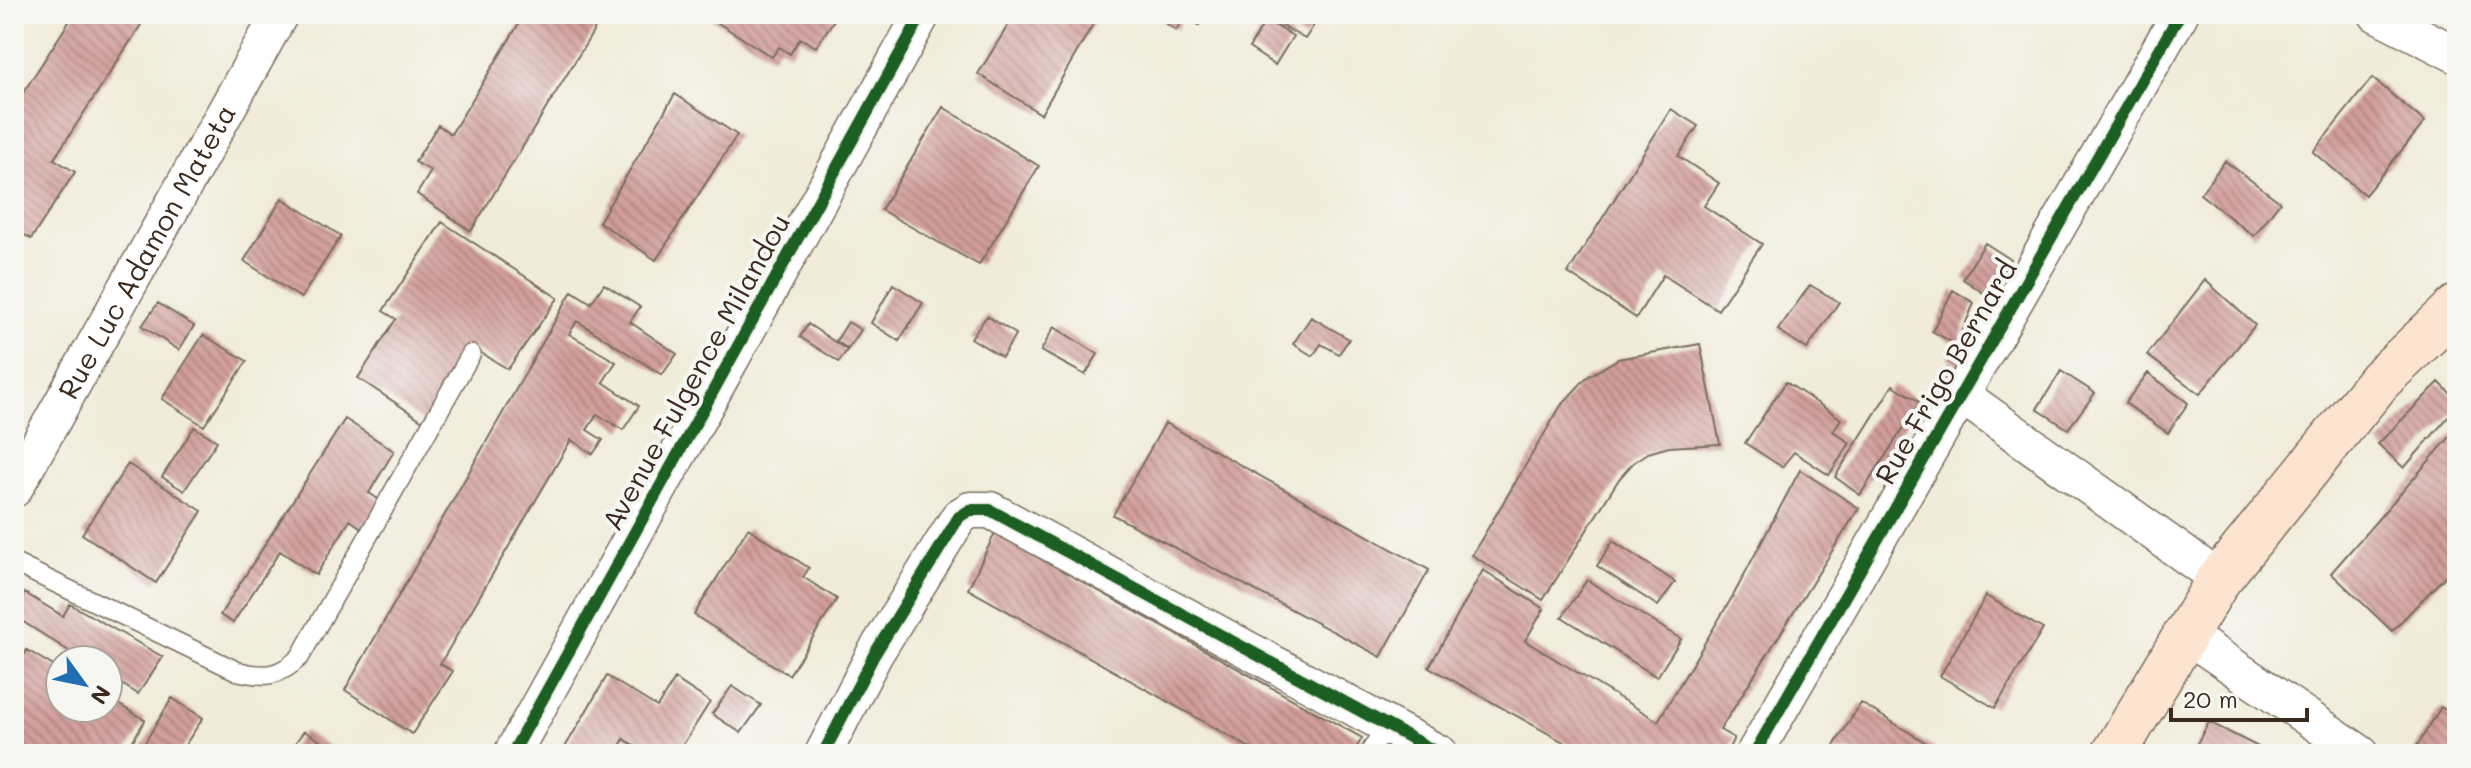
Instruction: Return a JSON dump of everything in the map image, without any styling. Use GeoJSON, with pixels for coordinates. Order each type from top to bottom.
{"type":"FeatureCollection","features":[{"type":"Feature","properties":{"kind":"street","name":"Rue Luc Adamon Mateta"},"geometry":{"type":"LineString","coordinates":[[14,489],[280,14]]}},
{"type":"Feature","properties":{"kind":"street","name":"Avenue Fulgence Milandou"},"geometry":{"type":"LineString","coordinates":[[512,754],[922,14]]}},
{"type":"Feature","properties":{"kind":"street","name":"Rue Frigo Bernard"},"geometry":{"type":"LineString","coordinates":[[1754,754],[2180,14]]}},
{"type":"Feature","properties":{"kind":"street"},"geometry":{"type":"LineString","coordinates":[[2377,14],[2457,55]]}},
{"type":"Feature","properties":{"kind":"street"},"geometry":{"type":"LineString","coordinates":[[2114,754],[2219,579],[2380,380],[2457,307]]}},
{"type":"Feature","properties":{"kind":"street"},"geometry":{"type":"LineString","coordinates":[[1961,395],[2219,579]]}},
{"type":"Feature","properties":{"kind":"street"},"geometry":{"type":"LineString","coordinates":[[823,754],[874,655],[959,517],[970,510],[990,510],[1378,740],[1440,754]]}},
{"type":"Feature","properties":{"kind":"street"},"geometry":{"type":"LineString","coordinates":[[2185,634],[2361,754]]}},
{"type":"Feature","properties":{"kind":"lane"},"geometry":{"type":"LineString","coordinates":[[14,563],[237,671],[259,677],[282,674],[300,657],[471,354]]}},
{"type":"Feature","properties":{"kind":"building"},"geometry":{"type":"Polygon","coordinates":[[[74,14],[148,14],[54,159],[75,172],[31,239],[14,228],[14,107],[74,14]]]}},
{"type":"Feature","properties":{"kind":"building"},"geometry":{"type":"Polygon","coordinates":[[[525,14],[604,14],[471,231],[417,194],[431,171],[415,162],[438,125],[451,134],[525,14]]]}},
{"type":"Feature","properties":{"kind":"building"},"geometry":{"type":"Polygon","coordinates":[[[704,14],[838,14],[816,47],[800,38],[790,54],[779,47],[772,57],[704,14]]]}},
{"type":"Feature","properties":{"kind":"building"},"geometry":{"type":"Polygon","coordinates":[[[1015,14],[1099,14],[1041,114],[978,74],[1015,14]]]}},
{"type":"Feature","properties":{"kind":"building"},"geometry":{"type":"Polygon","coordinates":[[[1152,14],[1206,14],[1199,25],[1185,16],[1176,30],[1152,14]]]}},
{"type":"Feature","properties":{"kind":"building"},"geometry":{"type":"Polygon","coordinates":[[[1262,14],[1321,14],[1305,39],[1262,14]]]}},
{"type":"Feature","properties":{"kind":"building"},"geometry":{"type":"Polygon","coordinates":[[[1266,20],[1293,36],[1275,65],[1249,48],[1266,20]]]}},
{"type":"Feature","properties":{"kind":"building"},"geometry":{"type":"Polygon","coordinates":[[[2372,78],[2425,122],[2365,195],[2313,152],[2372,78]]]}},
{"type":"Feature","properties":{"kind":"building"},"geometry":{"type":"Polygon","coordinates":[[[675,94],[737,135],[656,260],[599,222],[675,94]]]}},
{"type":"Feature","properties":{"kind":"building"},"geometry":{"type":"Polygon","coordinates":[[[943,107],[1039,166],[979,265],[881,210],[943,107]]]}},
{"type":"Feature","properties":{"kind":"building"},"geometry":{"type":"Polygon","coordinates":[[[1671,109],[1698,126],[1678,156],[1719,183],[1704,206],[1762,244],[1718,310],[1663,275],[1636,318],[1568,273],[1671,109]]]}},
{"type":"Feature","properties":{"kind":"building"},"geometry":{"type":"Polygon","coordinates":[[[2225,161],[2280,202],[2254,236],[2200,194],[2225,161]]]}},
{"type":"Feature","properties":{"kind":"building"},"geometry":{"type":"Polygon","coordinates":[[[282,198],[341,236],[301,298],[244,261],[282,198]]]}},
{"type":"Feature","properties":{"kind":"building"},"geometry":{"type":"Polygon","coordinates":[[[442,222],[558,298],[508,369],[468,345],[423,421],[358,378],[396,319],[383,311],[442,222]]]}},
{"type":"Feature","properties":{"kind":"building"},"geometry":{"type":"Polygon","coordinates":[[[1985,243],[2010,259],[1988,296],[1963,279],[1985,243]]]}},
{"type":"Feature","properties":{"kind":"building"},"geometry":{"type":"Polygon","coordinates":[[[2205,280],[2255,325],[2200,394],[2147,355],[2205,280]]]}},
{"type":"Feature","properties":{"kind":"building"},"geometry":{"type":"Polygon","coordinates":[[[604,284],[640,307],[630,322],[677,354],[662,375],[577,321],[569,334],[616,362],[603,382],[639,406],[623,430],[597,414],[587,430],[603,440],[593,454],[571,440],[440,664],[453,671],[412,734],[345,690],[572,291],[591,303],[604,284]]]}},
{"type":"Feature","properties":{"kind":"building"},"geometry":{"type":"Polygon","coordinates":[[[893,284],[923,303],[899,341],[871,323],[893,284]]]}},
{"type":"Feature","properties":{"kind":"building"},"geometry":{"type":"Polygon","coordinates":[[[1810,285],[1839,302],[1807,349],[1778,330],[1810,285]]]}},
{"type":"Feature","properties":{"kind":"building"},"geometry":{"type":"Polygon","coordinates":[[[1953,290],[1974,303],[1957,345],[1932,331],[1953,290]]]}},
{"type":"Feature","properties":{"kind":"building"},"geometry":{"type":"Polygon","coordinates":[[[158,303],[194,326],[179,350],[142,326],[158,303]]]}},
{"type":"Feature","properties":{"kind":"building"},"geometry":{"type":"Polygon","coordinates":[[[987,316],[1016,334],[1002,357],[971,338],[987,316]]]}},
{"type":"Feature","properties":{"kind":"building"},"geometry":{"type":"Polygon","coordinates":[[[1311,317],[1349,339],[1339,354],[1321,344],[1313,356],[1293,344],[1311,317]]]}},
{"type":"Feature","properties":{"kind":"building"},"geometry":{"type":"Polygon","coordinates":[[[1974,319],[1993,331],[1968,371],[1948,358],[1974,319]]]}},
{"type":"Feature","properties":{"kind":"building"},"geometry":{"type":"Polygon","coordinates":[[[848,322],[861,330],[848,349],[836,341],[848,322]]]}},
{"type":"Feature","properties":{"kind":"building"},"geometry":{"type":"Polygon","coordinates":[[[808,324],[847,350],[839,362],[800,337],[808,324]]]}},
{"type":"Feature","properties":{"kind":"building"},"geometry":{"type":"Polygon","coordinates":[[[1054,327],[1098,354],[1085,375],[1041,351],[1054,327]]]}},
{"type":"Feature","properties":{"kind":"building"},"geometry":{"type":"Polygon","coordinates":[[[203,335],[247,361],[204,426],[162,399],[203,335]]]}},
{"type":"Feature","properties":{"kind":"building"},"geometry":{"type":"Polygon","coordinates":[[[1700,344],[1720,444],[1669,447],[1648,453],[1633,463],[1619,479],[1543,600],[1472,555],[1562,404],[1586,378],[1618,359],[1700,344]]]}},
{"type":"Feature","properties":{"kind":"building"},"geometry":{"type":"Polygon","coordinates":[[[14,363],[24,369],[14,384],[14,363]]]}},
{"type":"Feature","properties":{"kind":"building"},"geometry":{"type":"Polygon","coordinates":[[[1946,368],[1962,377],[1927,434],[1913,426],[1946,368]]]}},
{"type":"Feature","properties":{"kind":"building"},"geometry":{"type":"Polygon","coordinates":[[[2061,371],[2095,393],[2068,429],[2037,409],[2061,371]]]}},
{"type":"Feature","properties":{"kind":"building"},"geometry":{"type":"Polygon","coordinates":[[[2148,373],[2188,403],[2168,433],[2125,403],[2148,373]]]}},
{"type":"Feature","properties":{"kind":"building"},"geometry":{"type":"Polygon","coordinates":[[[1786,382],[1841,419],[1833,431],[1850,443],[1829,475],[1794,452],[1782,467],[1745,443],[1786,382]]]}},
{"type":"Feature","properties":{"kind":"building"},"geometry":{"type":"Polygon","coordinates":[[[2439,382],[2457,400],[2457,407],[2404,468],[2378,444],[2439,382]]]}},
{"type":"Feature","properties":{"kind":"building"},"geometry":{"type":"Polygon","coordinates":[[[1893,385],[1920,402],[1860,495],[1835,477],[1893,385]]]}},
{"type":"Feature","properties":{"kind":"building"},"geometry":{"type":"Polygon","coordinates":[[[345,419],[394,451],[369,493],[381,501],[363,529],[350,520],[316,575],[280,551],[233,623],[220,615],[345,419]]]}},
{"type":"Feature","properties":{"kind":"building"},"geometry":{"type":"Polygon","coordinates":[[[1165,423],[1429,570],[1381,657],[1113,515],[1165,423]]]}},
{"type":"Feature","properties":{"kind":"building"},"geometry":{"type":"Polygon","coordinates":[[[194,427],[217,441],[184,491],[162,477],[194,427]]]}},
{"type":"Feature","properties":{"kind":"building"},"geometry":{"type":"Polygon","coordinates":[[[2455,431],[2457,564],[2392,631],[2331,573],[2455,431]]]}},
{"type":"Feature","properties":{"kind":"building"},"geometry":{"type":"Polygon","coordinates":[[[128,464],[202,511],[156,583],[82,534],[128,464]]]}},
{"type":"Feature","properties":{"kind":"building"},"geometry":{"type":"Polygon","coordinates":[[[1800,470],[1859,508],[1720,730],[1734,738],[1726,754],[1585,754],[1429,667],[1483,570],[1544,609],[1525,641],[1658,721],[1734,594],[1800,470]]]}},
{"type":"Feature","properties":{"kind":"building"},"geometry":{"type":"Polygon","coordinates":[[[748,528],[809,568],[803,577],[837,599],[789,675],[694,615],[748,528]]]}},
{"type":"Feature","properties":{"kind":"building"},"geometry":{"type":"Polygon","coordinates":[[[995,533],[1362,738],[1353,754],[1261,754],[968,589],[995,533]]]}},
{"type":"Feature","properties":{"kind":"building"},"geometry":{"type":"Polygon","coordinates":[[[1613,541],[1675,582],[1658,606],[1597,566],[1613,541]]]}},
{"type":"Feature","properties":{"kind":"building"},"geometry":{"type":"Polygon","coordinates":[[[1587,580],[1681,639],[1657,677],[1562,617],[1587,580]]]}},
{"type":"Feature","properties":{"kind":"building"},"geometry":{"type":"Polygon","coordinates":[[[25,593],[63,616],[70,604],[163,657],[138,694],[124,686],[124,644],[58,644],[14,616],[14,608],[25,593]]]}},
{"type":"Feature","properties":{"kind":"building"},"geometry":{"type":"Polygon","coordinates":[[[1986,596],[2043,629],[1995,708],[1940,676],[1986,596]]]}},
{"type":"Feature","properties":{"kind":"building"},"geometry":{"type":"Polygon","coordinates":[[[27,650],[44,660],[44,724],[124,724],[124,708],[145,720],[125,754],[14,754],[14,673],[27,650]]]}},
{"type":"Feature","properties":{"kind":"building"},"geometry":{"type":"Polygon","coordinates":[[[607,676],[657,707],[675,679],[710,702],[677,754],[647,754],[624,739],[615,754],[561,754],[607,676]]]}},
{"type":"Feature","properties":{"kind":"building"},"geometry":{"type":"Polygon","coordinates":[[[732,686],[761,705],[741,733],[712,714],[732,686]]]}},
{"type":"Feature","properties":{"kind":"building"},"geometry":{"type":"Polygon","coordinates":[[[172,698],[203,718],[179,754],[138,754],[172,698]]]}},
{"type":"Feature","properties":{"kind":"building"},"geometry":{"type":"Polygon","coordinates":[[[1861,703],[1944,754],[1830,752],[1861,703]]]}},
{"type":"Feature","properties":{"kind":"building"},"geometry":{"type":"Polygon","coordinates":[[[2441,707],[2457,717],[2457,754],[2412,754],[2441,707]]]}},
{"type":"Feature","properties":{"kind":"building"},"geometry":{"type":"Polygon","coordinates":[[[2209,722],[2272,754],[2191,754],[2209,722]]]}},
{"type":"Feature","properties":{"kind":"building"},"geometry":{"type":"Polygon","coordinates":[[[304,731],[341,754],[296,754],[290,750],[304,731]]]}},
{"type":"Feature","properties":{"kind":"cycle path"},"geometry":{"type":"LineString","coordinates":[[512,754],[922,14]]}},
{"type":"Feature","properties":{"kind":"cycle path"},"geometry":{"type":"LineString","coordinates":[[1754,754],[2180,14]]}},
{"type":"Feature","properties":{"kind":"cycle path"},"geometry":{"type":"LineString","coordinates":[[823,754],[874,655],[959,517],[970,510],[990,510],[1440,754]]}}]}
